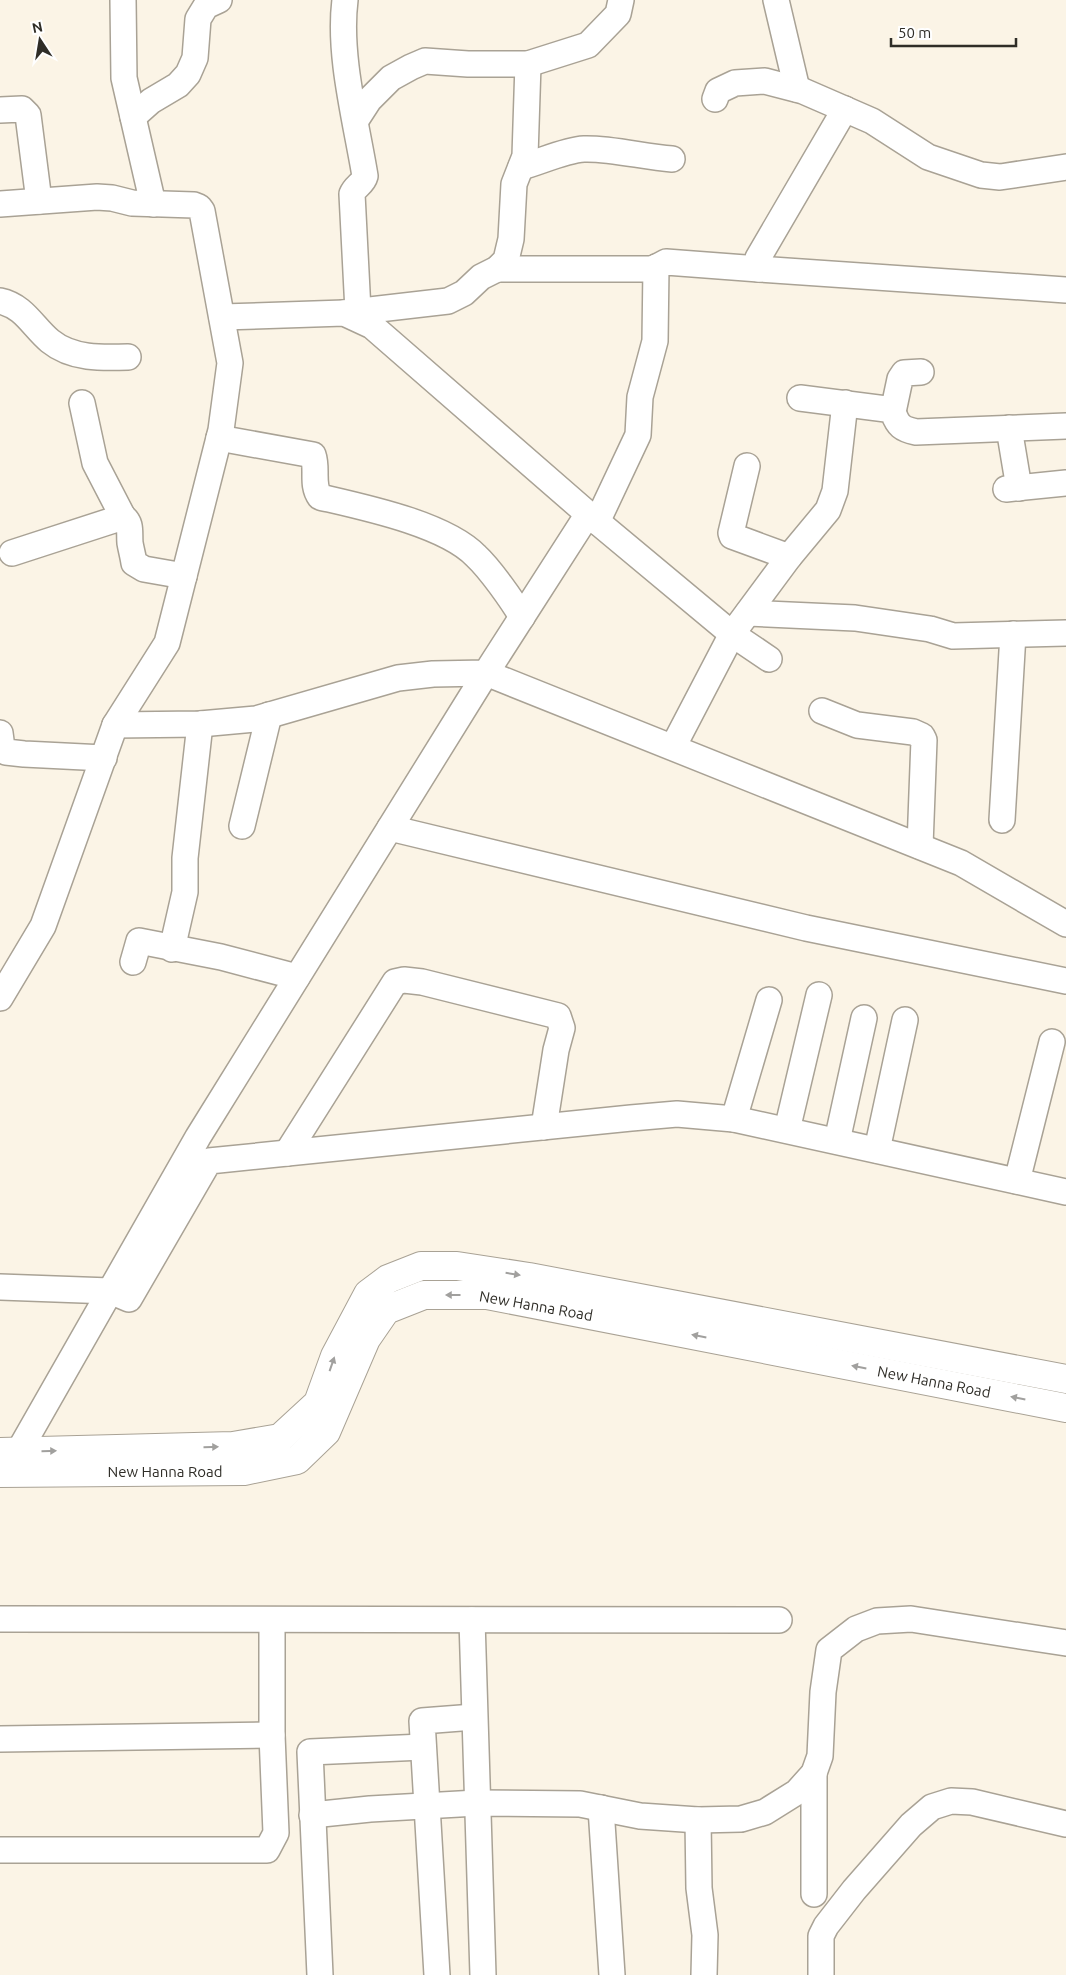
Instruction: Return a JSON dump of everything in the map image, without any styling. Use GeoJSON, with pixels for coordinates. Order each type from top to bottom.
{"type":"FeatureCollection","features":[{"type":"Feature","properties":{"kind":"main road","name":"New Hanna Road"},"geometry":{"type":"LineString","coordinates":[[7,1462],[233,1446],[280,1438],[318,1404],[335,1356],[368,1294],[388,1279],[421,1266],[457,1266],[529,1276],[1066,1379]]}},
{"type":"Feature","properties":{"kind":"main road","name":"New Hanna Road"},"geometry":{"type":"LineString","coordinates":[[7,1462],[244,1471],[298,1460],[326,1432],[366,1339],[386,1310],[424,1295],[487,1295],[1066,1408]]}},
{"type":"Feature","properties":{"kind":"street"},"geometry":{"type":"LineString","coordinates":[[123,0],[124,78],[154,204]]}},
{"type":"Feature","properties":{"kind":"street"},"geometry":{"type":"LineString","coordinates":[[133,117],[152,101],[178,85],[188,74],[195,58],[198,19],[206,6],[219,0]]}},
{"type":"Feature","properties":{"kind":"street"},"geometry":{"type":"LineString","coordinates":[[345,0],[342,16],[347,72],[365,176],[364,181],[354,188],[352,194],[351,312]]}},
{"type":"Feature","properties":{"kind":"street"},"geometry":{"type":"LineString","coordinates":[[356,120],[369,100],[391,78],[425,61],[468,64],[528,64],[588,45],[618,14],[621,0]]}},
{"type":"Feature","properties":{"kind":"street"},"geometry":{"type":"LineString","coordinates":[[776,0],[797,89]]}},
{"type":"Feature","properties":{"kind":"street"},"geometry":{"type":"LineString","coordinates":[[222,317],[351,312],[448,301],[464,292],[481,276],[497,269],[506,260],[511,239],[514,184],[525,156],[528,64]]}},
{"type":"Feature","properties":{"kind":"street"},"geometry":{"type":"LineString","coordinates":[[715,99],[718,91],[735,83],[765,81],[797,89],[845,109],[872,121],[928,156],[981,175],[1000,177],[1066,167]]}},
{"type":"Feature","properties":{"kind":"street"},"geometry":{"type":"LineString","coordinates":[[0,110],[22,108],[28,115],[39,201]]}},
{"type":"Feature","properties":{"kind":"street"},"geometry":{"type":"LineString","coordinates":[[759,269],[756,264],[758,258],[845,109]]}},
{"type":"Feature","properties":{"kind":"street"},"geometry":{"type":"LineString","coordinates":[[521,167],[583,149],[603,150],[650,158],[672,158]]}},
{"type":"Feature","properties":{"kind":"street"},"geometry":{"type":"LineString","coordinates":[[0,204],[97,196],[132,203],[194,205],[199,207],[202,211],[230,363],[219,438],[167,643],[116,725],[43,926],[0,998]]}},
{"type":"Feature","properties":{"kind":"street"},"geometry":{"type":"LineString","coordinates":[[497,269],[653,268],[666,262],[1066,290]]}},
{"type":"Feature","properties":{"kind":"street"},"geometry":{"type":"LineString","coordinates":[[7,1462],[110,1291],[198,1137],[486,673],[522,617],[592,518],[638,435],[640,397],[655,341],[656,267]]}},
{"type":"Feature","properties":{"kind":"street"},"geometry":{"type":"LineString","coordinates":[[0,301],[13,304],[51,342],[72,352],[94,358],[128,357]]}},
{"type":"Feature","properties":{"kind":"street"},"geometry":{"type":"LineString","coordinates":[[351,312],[372,326],[592,518],[732,634],[769,659]]}},
{"type":"Feature","properties":{"kind":"street"},"geometry":{"type":"LineString","coordinates":[[921,372],[904,373],[900,379],[893,412],[897,424],[904,430],[916,432],[1066,426]]}},
{"type":"Feature","properties":{"kind":"street"},"geometry":{"type":"LineString","coordinates":[[800,398],[886,409],[893,412]]}},
{"type":"Feature","properties":{"kind":"street"},"geometry":{"type":"LineString","coordinates":[[82,403],[95,463],[123,517],[128,520],[134,563],[144,569],[184,576]]}},
{"type":"Feature","properties":{"kind":"street"},"geometry":{"type":"LineString","coordinates":[[672,747],[732,634],[789,557],[828,510],[835,491],[845,403]]}},
{"type":"Feature","properties":{"kind":"street"},"geometry":{"type":"LineString","coordinates":[[1009,428],[1012,489],[1066,483]]}},
{"type":"Feature","properties":{"kind":"street"},"geometry":{"type":"LineString","coordinates":[[219,438],[313,455],[315,460],[315,490],[320,497],[380,511],[454,539],[476,555],[522,617]]}},
{"type":"Feature","properties":{"kind":"street"},"geometry":{"type":"LineString","coordinates":[[747,466],[731,533],[732,536],[789,557]]}},
{"type":"Feature","properties":{"kind":"street"},"geometry":{"type":"LineString","coordinates":[[12,553],[123,517]]}},
{"type":"Feature","properties":{"kind":"street"},"geometry":{"type":"LineString","coordinates":[[748,613],[855,618],[930,630],[953,636],[1066,633]]}},
{"type":"Feature","properties":{"kind":"street"},"geometry":{"type":"LineString","coordinates":[[1002,820],[1013,634]]}},
{"type":"Feature","properties":{"kind":"street"},"geometry":{"type":"LineString","coordinates":[[116,725],[200,724],[256,718],[398,678],[433,674],[486,673],[961,863],[1066,924]]}},
{"type":"Feature","properties":{"kind":"street"},"geometry":{"type":"LineString","coordinates":[[822,711],[857,726],[913,732],[922,736],[924,740],[920,846]]}},
{"type":"Feature","properties":{"kind":"street"},"geometry":{"type":"LineString","coordinates":[[242,826],[268,715]]}},
{"type":"Feature","properties":{"kind":"street"},"geometry":{"type":"LineString","coordinates":[[172,949],[185,892],[185,858],[200,724]]}},
{"type":"Feature","properties":{"kind":"street"},"geometry":{"type":"LineString","coordinates":[[0,733],[2,748],[6,752],[104,758]]}},
{"type":"Feature","properties":{"kind":"street"},"geometry":{"type":"LineString","coordinates":[[390,828],[806,928],[1066,981]]}},
{"type":"Feature","properties":{"kind":"street"},"geometry":{"type":"LineString","coordinates":[[133,962],[139,941],[172,949],[221,957],[297,977]]}},
{"type":"Feature","properties":{"kind":"street"},"geometry":{"type":"LineString","coordinates":[[287,1153],[395,982],[404,980],[422,982],[558,1016],[562,1028],[556,1050],[544,1127]]}},
{"type":"Feature","properties":{"kind":"street"},"geometry":{"type":"LineString","coordinates":[[787,1130],[819,995]]}},
{"type":"Feature","properties":{"kind":"street"},"geometry":{"type":"LineString","coordinates":[[734,1119],[769,1000]]}},
{"type":"Feature","properties":{"kind":"street"},"geometry":{"type":"LineString","coordinates":[[837,1141],[864,1018]]}},
{"type":"Feature","properties":{"kind":"street"},"geometry":{"type":"LineString","coordinates":[[876,1150],[905,1020]]}},
{"type":"Feature","properties":{"kind":"street"},"geometry":{"type":"LineString","coordinates":[[1017,1181],[1052,1042]]}},
{"type":"Feature","properties":{"kind":"street"},"geometry":{"type":"LineString","coordinates":[[0,1288],[110,1291],[129,1299],[209,1161],[677,1114],[734,1119],[1017,1181],[1065,1186]]}},
{"type":"Feature","properties":{"kind":"street"},"geometry":{"type":"LineString","coordinates":[[0,1619],[779,1620]]}},
{"type":"Feature","properties":{"kind":"street"},"geometry":{"type":"LineString","coordinates":[[814,1894],[814,1773],[820,1756],[823,1692],[829,1650],[856,1629],[877,1621],[911,1619],[1066,1643]]}},
{"type":"Feature","properties":{"kind":"street"},"geometry":{"type":"LineString","coordinates":[[0,1850],[267,1850],[276,1833],[272,1735],[272,1620]]}},
{"type":"Feature","properties":{"kind":"street"},"geometry":{"type":"LineString","coordinates":[[472,1620],[483,1975]]}},
{"type":"Feature","properties":{"kind":"street"},"geometry":{"type":"LineString","coordinates":[[437,1975],[422,1721],[474,1717]]}},
{"type":"Feature","properties":{"kind":"street"},"geometry":{"type":"LineString","coordinates":[[0,1739],[272,1735]]}},
{"type":"Feature","properties":{"kind":"street"},"geometry":{"type":"LineString","coordinates":[[320,1975],[310,1752],[423,1747]]}},
{"type":"Feature","properties":{"kind":"street"},"geometry":{"type":"LineString","coordinates":[[312,1815],[370,1809],[477,1803],[580,1804],[640,1816],[698,1820],[741,1819],[765,1812],[797,1792],[814,1773]]}},
{"type":"Feature","properties":{"kind":"street"},"geometry":{"type":"LineString","coordinates":[[821,1975],[821,1936],[826,1926],[854,1890],[911,1825],[932,1807],[951,1801],[972,1802],[1066,1824]]}},
{"type":"Feature","properties":{"kind":"street"},"geometry":{"type":"LineString","coordinates":[[601,1808],[612,1975]]}},
{"type":"Feature","properties":{"kind":"street"},"geometry":{"type":"LineString","coordinates":[[698,1820],[699,1888],[705,1935],[704,1975]]}}]}
